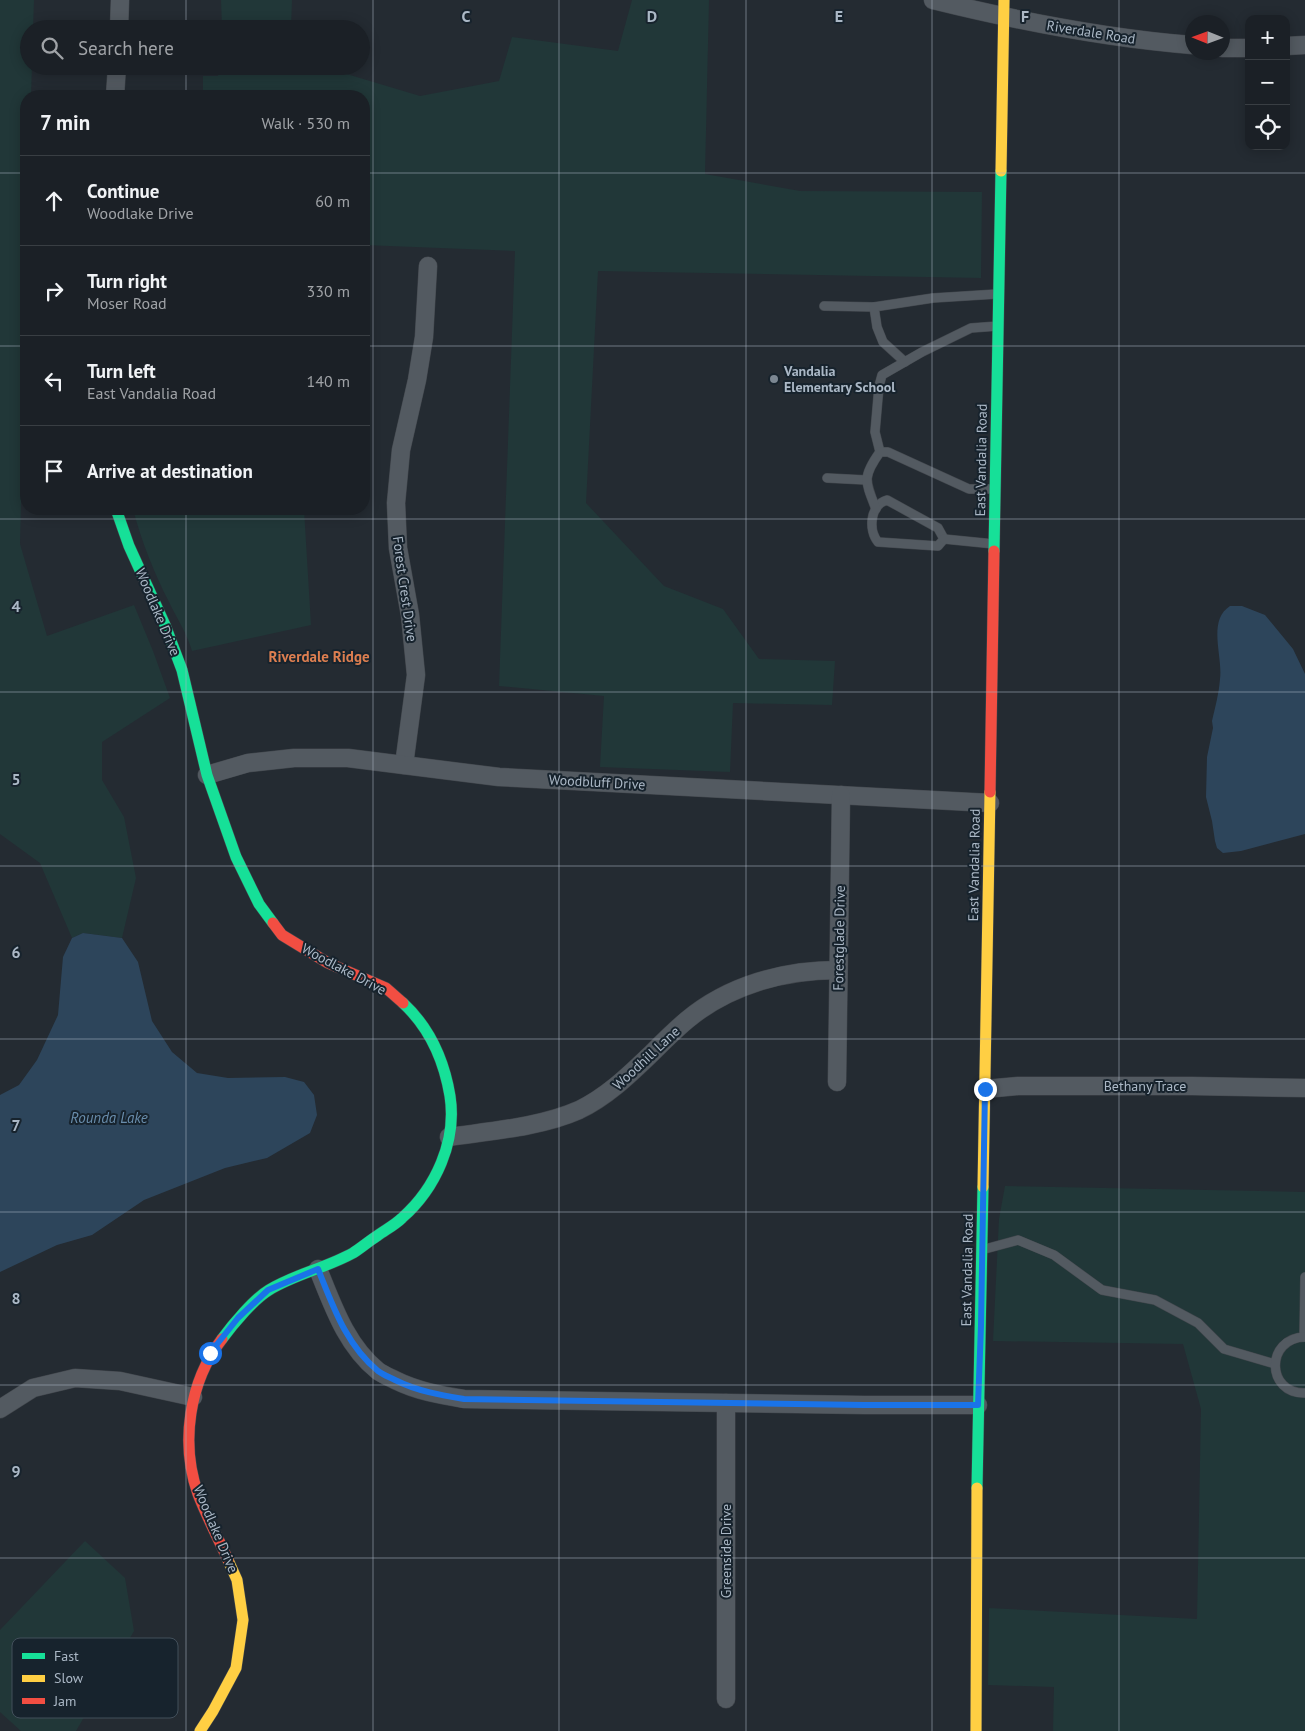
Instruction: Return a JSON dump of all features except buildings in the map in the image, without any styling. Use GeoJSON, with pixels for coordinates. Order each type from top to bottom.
{"type":"FeatureCollection","features":[{"type":"Feature","properties":{"kind":"street"},"geometry":{"type":"LineString","coordinates":[[119,20],[120,0]]}},
{"type":"Feature","properties":{"kind":"street","name":"Riverdale Road"},"geometry":{"type":"LineString","coordinates":[[933,0],[1004,9],[1156,42],[1185,44]]}},
{"type":"Feature","properties":{"kind":"street","name":"East Vandalia Road"},"geometry":{"type":"LineString","coordinates":[[976,1731],[978,1405],[1004,9]]}},
{"type":"Feature","properties":{"kind":"street"},"geometry":{"type":"LineString","coordinates":[[1290,46],[1305,45]]}},
{"type":"Feature","properties":{"kind":"street"},"geometry":{"type":"LineString","coordinates":[[1230,48],[1245,48]]}},
{"type":"Feature","properties":{"kind":"street"},"geometry":{"type":"LineString","coordinates":[[115,90],[116,75]]}},
{"type":"Feature","properties":{"kind":"street","name":"Forest Crest Drive"},"geometry":{"type":"LineString","coordinates":[[404,765],[416,675],[410,615],[398,548],[396,502],[401,450],[417,380],[424,336],[428,266]]}},
{"type":"Feature","properties":{"kind":"street","name":"Woodlake Drive"},"geometry":{"type":"LineString","coordinates":[[118,515],[129,546],[165,626],[182,670],[207,775],[236,858],[259,904],[282,935],[328,963],[386,988],[412,1012],[431,1037],[446,1074],[452,1110],[449,1137],[443,1160],[428,1189],[402,1218],[353,1253],[268,1290],[238,1318],[210,1353],[193,1397],[189,1421],[190,1458],[198,1493],[237,1580],[243,1620],[236,1668],[214,1711],[200,1731]]}},
{"type":"Feature","properties":{"kind":"street","name":"Woodbluff Drive"},"geometry":{"type":"LineString","coordinates":[[207,775],[248,764],[294,758],[348,758],[500,777],[990,802]]}},
{"type":"Feature","properties":{"kind":"street","name":"Forestglade Drive"},"geometry":{"type":"LineString","coordinates":[[837,1082],[840,795]]}},
{"type":"Feature","properties":{"kind":"street","name":"Woodhill Lane"},"geometry":{"type":"LineString","coordinates":[[449,1137],[536,1123],[578,1110],[612,1091],[687,1020],[723,996],[769,978],[811,970],[838,970]]}},
{"type":"Feature","properties":{"kind":"street","name":"Bethany Trace"},"geometry":{"type":"LineString","coordinates":[[985,1089],[1018,1086],[1305,1088]]}},
{"type":"Feature","properties":{"kind":"street"},"geometry":{"type":"LineString","coordinates":[[318,1269],[337,1317],[358,1351],[379,1372],[410,1387],[436,1395],[464,1399],[978,1405]]}},
{"type":"Feature","properties":{"kind":"street"},"geometry":{"type":"LineString","coordinates":[[0,1409],[33,1388],[75,1378],[120,1381],[193,1397]]}},
{"type":"Feature","properties":{"kind":"street","name":"Greenside Drive"},"geometry":{"type":"LineString","coordinates":[[726,1403],[726,1699]]}},
{"type":"Feature","properties":{"kind":"lane"},"geometry":{"type":"LineString","coordinates":[[824,306],[874,308],[932,298],[999,294]]}},
{"type":"Feature","properties":{"kind":"lane"},"geometry":{"type":"LineString","coordinates":[[874,308],[877,327],[883,342],[905,362]]}},
{"type":"Feature","properties":{"kind":"lane"},"geometry":{"type":"LineString","coordinates":[[880,452],[875,432],[879,386],[882,375],[971,328],[998,326]]}},
{"type":"Feature","properties":{"kind":"lane"},"geometry":{"type":"LineString","coordinates":[[880,452],[888,452],[968,490],[995,489]]}},
{"type":"Feature","properties":{"kind":"lane"},"geometry":{"type":"LineString","coordinates":[[876,509],[866,480],[870,465],[880,452]]}},
{"type":"Feature","properties":{"kind":"lane"},"geometry":{"type":"LineString","coordinates":[[827,478],[866,480]]}},
{"type":"Feature","properties":{"kind":"lane"},"geometry":{"type":"LineString","coordinates":[[887,500],[938,528],[944,539],[938,546],[878,542],[875,539],[872,527],[872,518],[876,509],[883,501],[887,500]]}},
{"type":"Feature","properties":{"kind":"lane"},"geometry":{"type":"LineString","coordinates":[[944,539],[994,544]]}},
{"type":"Feature","properties":{"kind":"lane"},"geometry":{"type":"LineString","coordinates":[[982,1250],[1018,1240],[1054,1255],[1102,1290],[1155,1300],[1198,1323],[1224,1349],[1275,1364]]}},
{"type":"Feature","properties":{"kind":"lane"},"geometry":{"type":"LineString","coordinates":[[1305,1277],[1304,1337],[1289,1340],[1281,1346],[1276,1355],[1275,1364],[1276,1373],[1286,1388],[1294,1392],[1305,1393]]}},
{"type":"Feature","properties":{"kind":"green space"},"geometry":{"type":"Polygon","coordinates":[[[0,0],[34,0],[33,20],[20,20],[20,75],[32,75],[31,90],[20,90],[20,544],[47,636],[134,605],[170,698],[102,742],[102,780],[124,817],[136,878],[122,938],[83,933],[72,938],[40,863],[0,834],[0,0]]]}},
{"type":"Feature","properties":{"kind":"green space"},"geometry":{"type":"Polygon","coordinates":[[[221,0],[292,0],[291,20],[222,20],[221,0]]]}},
{"type":"Feature","properties":{"kind":"green space"},"geometry":{"type":"Polygon","coordinates":[[[632,0],[709,0],[705,174],[800,191],[982,192],[981,278],[598,271],[586,503],[664,586],[723,609],[759,659],[835,661],[832,705],[733,703],[730,772],[600,767],[604,696],[499,686],[515,251],[370,245],[370,90],[203,90],[203,76],[350,75],[420,96],[499,81],[512,37],[618,51],[632,0]]]}},
{"type":"Feature","properties":{"kind":"green space"},"geometry":{"type":"Polygon","coordinates":[[[135,515],[304,515],[311,625],[192,651],[185,632],[163,591],[135,515]]]}},
{"type":"Feature","properties":{"kind":"green space"},"geometry":{"type":"Polygon","coordinates":[[[1005,1186],[1305,1192],[1305,1731],[1053,1731],[1054,1687],[988,1685],[989,1608],[1197,1619],[1201,1409],[1183,1344],[993,1341],[999,1219],[1005,1186]]]}},
{"type":"Feature","properties":{"kind":"green space"},"geometry":{"type":"Polygon","coordinates":[[[85,1541],[125,1578],[134,1631],[130,1638],[12,1638],[12,1718],[84,1718],[76,1731],[21,1731],[0,1712],[0,1630],[85,1541]]]}},
{"type":"Feature","properties":{"kind":"water"},"geometry":{"type":"Polygon","coordinates":[[[1230,606],[1242,606],[1265,615],[1293,649],[1305,674],[1305,834],[1241,851],[1223,853],[1217,848],[1206,797],[1207,757],[1220,679],[1219,620],[1223,612],[1230,606]]]}},
{"type":"Feature","properties":{"kind":"water","name":"Rounda Lake"},"geometry":{"type":"Polygon","coordinates":[[[83,933],[122,938],[138,962],[152,1021],[172,1052],[197,1073],[228,1078],[285,1077],[304,1082],[314,1095],[317,1115],[310,1133],[267,1158],[225,1168],[144,1200],[92,1235],[57,1245],[0,1272],[0,1095],[19,1085],[37,1060],[58,1015],[63,957],[72,938],[83,933]]]}},
{"type":"Feature","properties":{"kind":"traffic: fast"},"geometry":{"type":"LineString","coordinates":[[994,551],[1001,171]]}},
{"type":"Feature","properties":{"kind":"traffic: fast"},"geometry":{"type":"LineString","coordinates":[[118,515],[129,546],[165,625],[182,670],[207,775],[236,857],[259,904],[273,923]]}},
{"type":"Feature","properties":{"kind":"traffic: fast"},"geometry":{"type":"LineString","coordinates":[[222,1339],[238,1319],[263,1294],[279,1284],[353,1253],[396,1223],[425,1193],[434,1178],[447,1146],[450,1130],[450,1096],[440,1057],[434,1045],[421,1023],[403,1003]]}},
{"type":"Feature","properties":{"kind":"traffic: fast"},"geometry":{"type":"LineString","coordinates":[[977,1488],[983,1187]]}},
{"type":"Feature","properties":{"kind":"traffic: slow"},"geometry":{"type":"LineString","coordinates":[[1001,171],[1004,0]]}},
{"type":"Feature","properties":{"kind":"traffic: slow"},"geometry":{"type":"LineString","coordinates":[[983,1187],[990,792]]}},
{"type":"Feature","properties":{"kind":"traffic: slow"},"geometry":{"type":"LineString","coordinates":[[976,1731],[977,1488]]}},
{"type":"Feature","properties":{"kind":"traffic: slow"},"geometry":{"type":"LineString","coordinates":[[200,1731],[236,1668],[243,1620],[237,1580],[228,1560]]}},
{"type":"Feature","properties":{"kind":"traffic: jam"},"geometry":{"type":"LineString","coordinates":[[990,792],[994,551]]}},
{"type":"Feature","properties":{"kind":"traffic: jam"},"geometry":{"type":"LineString","coordinates":[[273,923],[282,935],[328,963],[386,988],[403,1003]]}},
{"type":"Feature","properties":{"kind":"traffic: jam"},"geometry":{"type":"LineString","coordinates":[[222,1339],[211,1356],[195,1393],[189,1434],[190,1454],[198,1494],[228,1560]]}},
{"type":"Feature","properties":{"kind":"place","name":"Vandalia Elementary School"},"geometry":{"type":"Point","coordinates":[774,379]}},
{"type":"Feature","properties":{"kind":"district","name":"Riverdale Ridge"},"geometry":{"type":"Point","coordinates":[319,656]}},
{"type":"Feature","properties":{"kind":"route"},"geometry":{"type":"LineString","coordinates":[[210,1353],[238,1318],[268,1290],[318,1269],[337,1317],[358,1351],[379,1372],[410,1387],[436,1395],[464,1399],[978,1405],[985,1089]]}}]}
